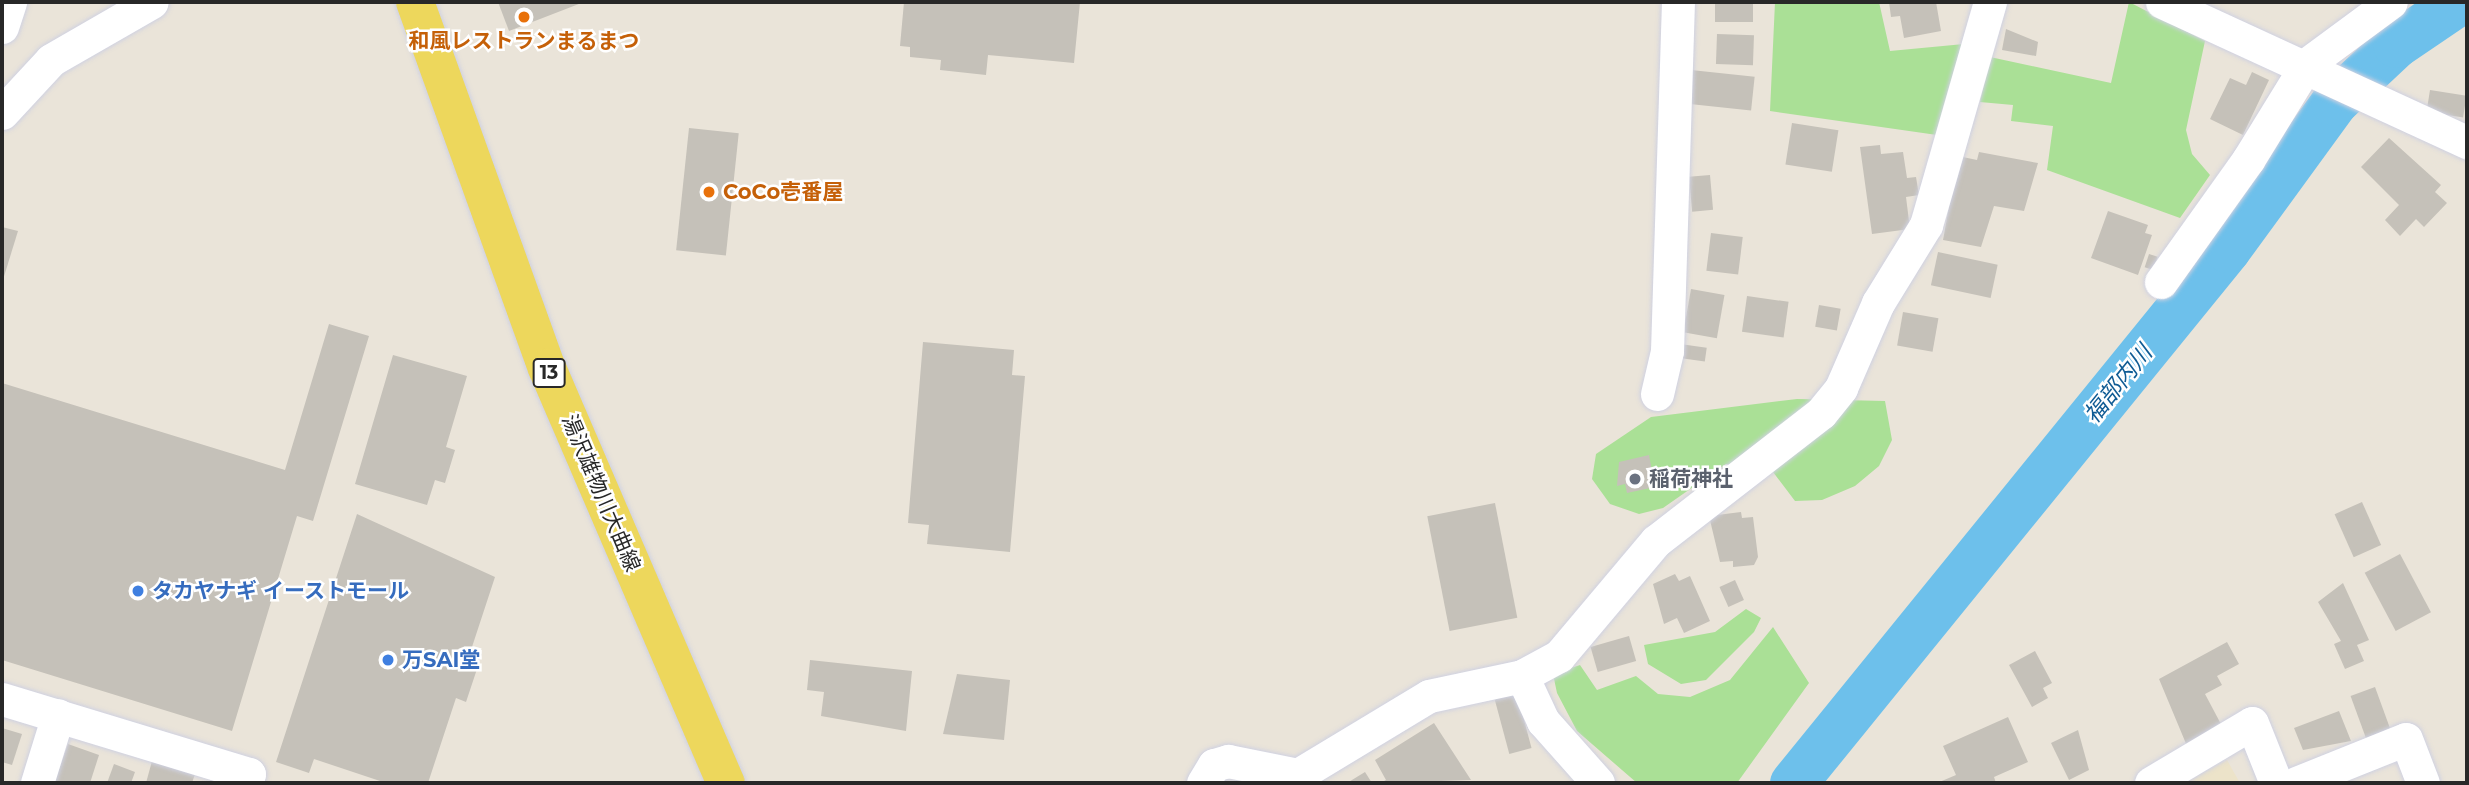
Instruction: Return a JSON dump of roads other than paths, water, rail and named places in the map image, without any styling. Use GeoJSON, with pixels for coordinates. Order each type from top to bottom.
{"type":"FeatureCollection","features":[{"type":"Feature","properties":{"kind":"main road","name":"湯沢雄物川大曲線"},"geometry":{"type":"LineString","coordinates":[[415,2],[547,368],[726,783]]}},
{"type":"Feature","properties":{"kind":"street"},"geometry":{"type":"LineString","coordinates":[[2,27],[10,2]]}},
{"type":"Feature","properties":{"kind":"street"},"geometry":{"type":"LineString","coordinates":[[2,113],[51,60],[152,2]]}},
{"type":"Feature","properties":{"kind":"street"},"geometry":{"type":"LineString","coordinates":[[1657,394],[1667,351],[1678,2]]}},
{"type":"Feature","properties":{"kind":"street"},"geometry":{"type":"LineString","coordinates":[[1203,783],[1214,765],[1228,761],[1298,775],[1429,696],[1522,676],[1559,656],[1656,541],[1821,413],[1841,388],[1878,303],[1926,225],[1990,2]]}},
{"type":"Feature","properties":{"kind":"street"},"geometry":{"type":"LineString","coordinates":[[2162,2],[2315,70],[2403,115],[2467,142]]}},
{"type":"Feature","properties":{"kind":"street"},"geometry":{"type":"LineString","coordinates":[[2161,282],[2315,70],[2391,2]]}},
{"type":"Feature","properties":{"kind":"street"},"geometry":{"type":"LineString","coordinates":[[1522,676],[1543,721],[1598,783]]}},
{"type":"Feature","properties":{"kind":"street"},"geometry":{"type":"LineString","coordinates":[[2,699],[248,774],[246,783]]}},
{"type":"Feature","properties":{"kind":"street"},"geometry":{"type":"LineString","coordinates":[[37,783],[58,715]]}},
{"type":"Feature","properties":{"kind":"street"},"geometry":{"type":"LineString","coordinates":[[2151,783],[2252,723],[2276,783]]}},
{"type":"Feature","properties":{"kind":"street"},"geometry":{"type":"LineString","coordinates":[[2296,783],[2406,739],[2423,783]]}},
{"type":"Feature","properties":{"kind":"waterway","name":"福部内川"},"geometry":{"type":"LineString","coordinates":[[1793,783],[2227,249],[2334,102],[2396,44],[2458,2]]}},
{"type":"Feature","properties":{"kind":"place","name":"和風レストランまるまつ"},"geometry":{"type":"Point","coordinates":[524,17]}},
{"type":"Feature","properties":{"kind":"place","name":"CoCo壱番屋"},"geometry":{"type":"Point","coordinates":[709,192]}},
{"type":"Feature","properties":{"kind":"place","name":"稲荷神社"},"geometry":{"type":"Point","coordinates":[1635,479]}},
{"type":"Feature","properties":{"kind":"place","name":"タカヤナギ イーストモール"},"geometry":{"type":"Point","coordinates":[138,591]}},
{"type":"Feature","properties":{"kind":"place","name":"万SAI堂"},"geometry":{"type":"Point","coordinates":[388,660]}}]}
